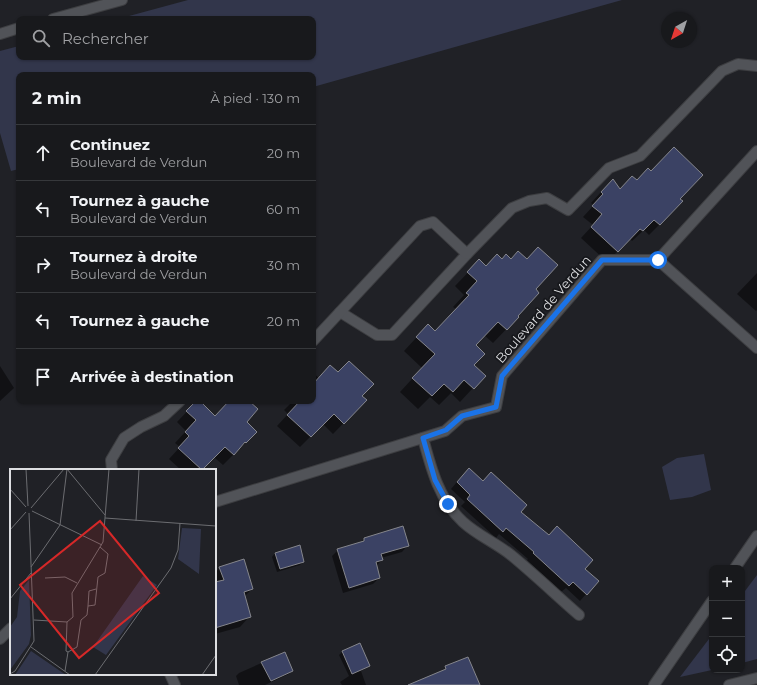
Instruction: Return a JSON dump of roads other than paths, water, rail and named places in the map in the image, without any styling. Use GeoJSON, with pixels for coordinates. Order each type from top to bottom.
{"type":"FeatureCollection","features":[{"type":"Feature","properties":{"kind":"street"},"geometry":{"type":"LineString","coordinates":[[64,16],[122,0]]}},
{"type":"Feature","properties":{"kind":"street"},"geometry":{"type":"LineString","coordinates":[[0,34],[16,29]]}},
{"type":"Feature","properties":{"kind":"street"},"geometry":{"type":"LineString","coordinates":[[340,312],[377,335],[392,335],[512,208],[529,201],[547,198],[568,210],[609,168],[640,156],[722,71],[738,64],[757,66]]}},
{"type":"Feature","properties":{"kind":"street"},"geometry":{"type":"LineString","coordinates":[[757,151],[658,260],[757,348]]}},
{"type":"Feature","properties":{"kind":"street"},"geometry":{"type":"LineString","coordinates":[[316,338],[420,226],[433,222],[467,254]]}},
{"type":"Feature","properties":{"kind":"street","name":"Boulevard de Verdun"},"geometry":{"type":"LineString","coordinates":[[216,502],[423,438],[446,430],[462,416],[496,407],[502,376],[602,260],[658,260]]}},
{"type":"Feature","properties":{"kind":"street"},"geometry":{"type":"LineString","coordinates":[[112,469],[111,460],[124,438],[141,427],[164,416],[177,404]]}},
{"type":"Feature","properties":{"kind":"street"},"geometry":{"type":"LineString","coordinates":[[423,438],[435,480],[448,504],[463,522],[508,552],[580,615]]}},
{"type":"Feature","properties":{"kind":"street"},"geometry":{"type":"LineString","coordinates":[[737,565],[757,536]]}},
{"type":"Feature","properties":{"kind":"street"},"geometry":{"type":"LineString","coordinates":[[654,685],[709,605]]}},
{"type":"Feature","properties":{"kind":"street"},"geometry":{"type":"LineString","coordinates":[[0,639],[10,629]]}},
{"type":"Feature","properties":{"kind":"street"},"geometry":{"type":"LineString","coordinates":[[170,675],[175,685]]}},
{"type":"Feature","properties":{"kind":"street"},"geometry":{"type":"LineString","coordinates":[[729,685],[757,678]]}}]}
